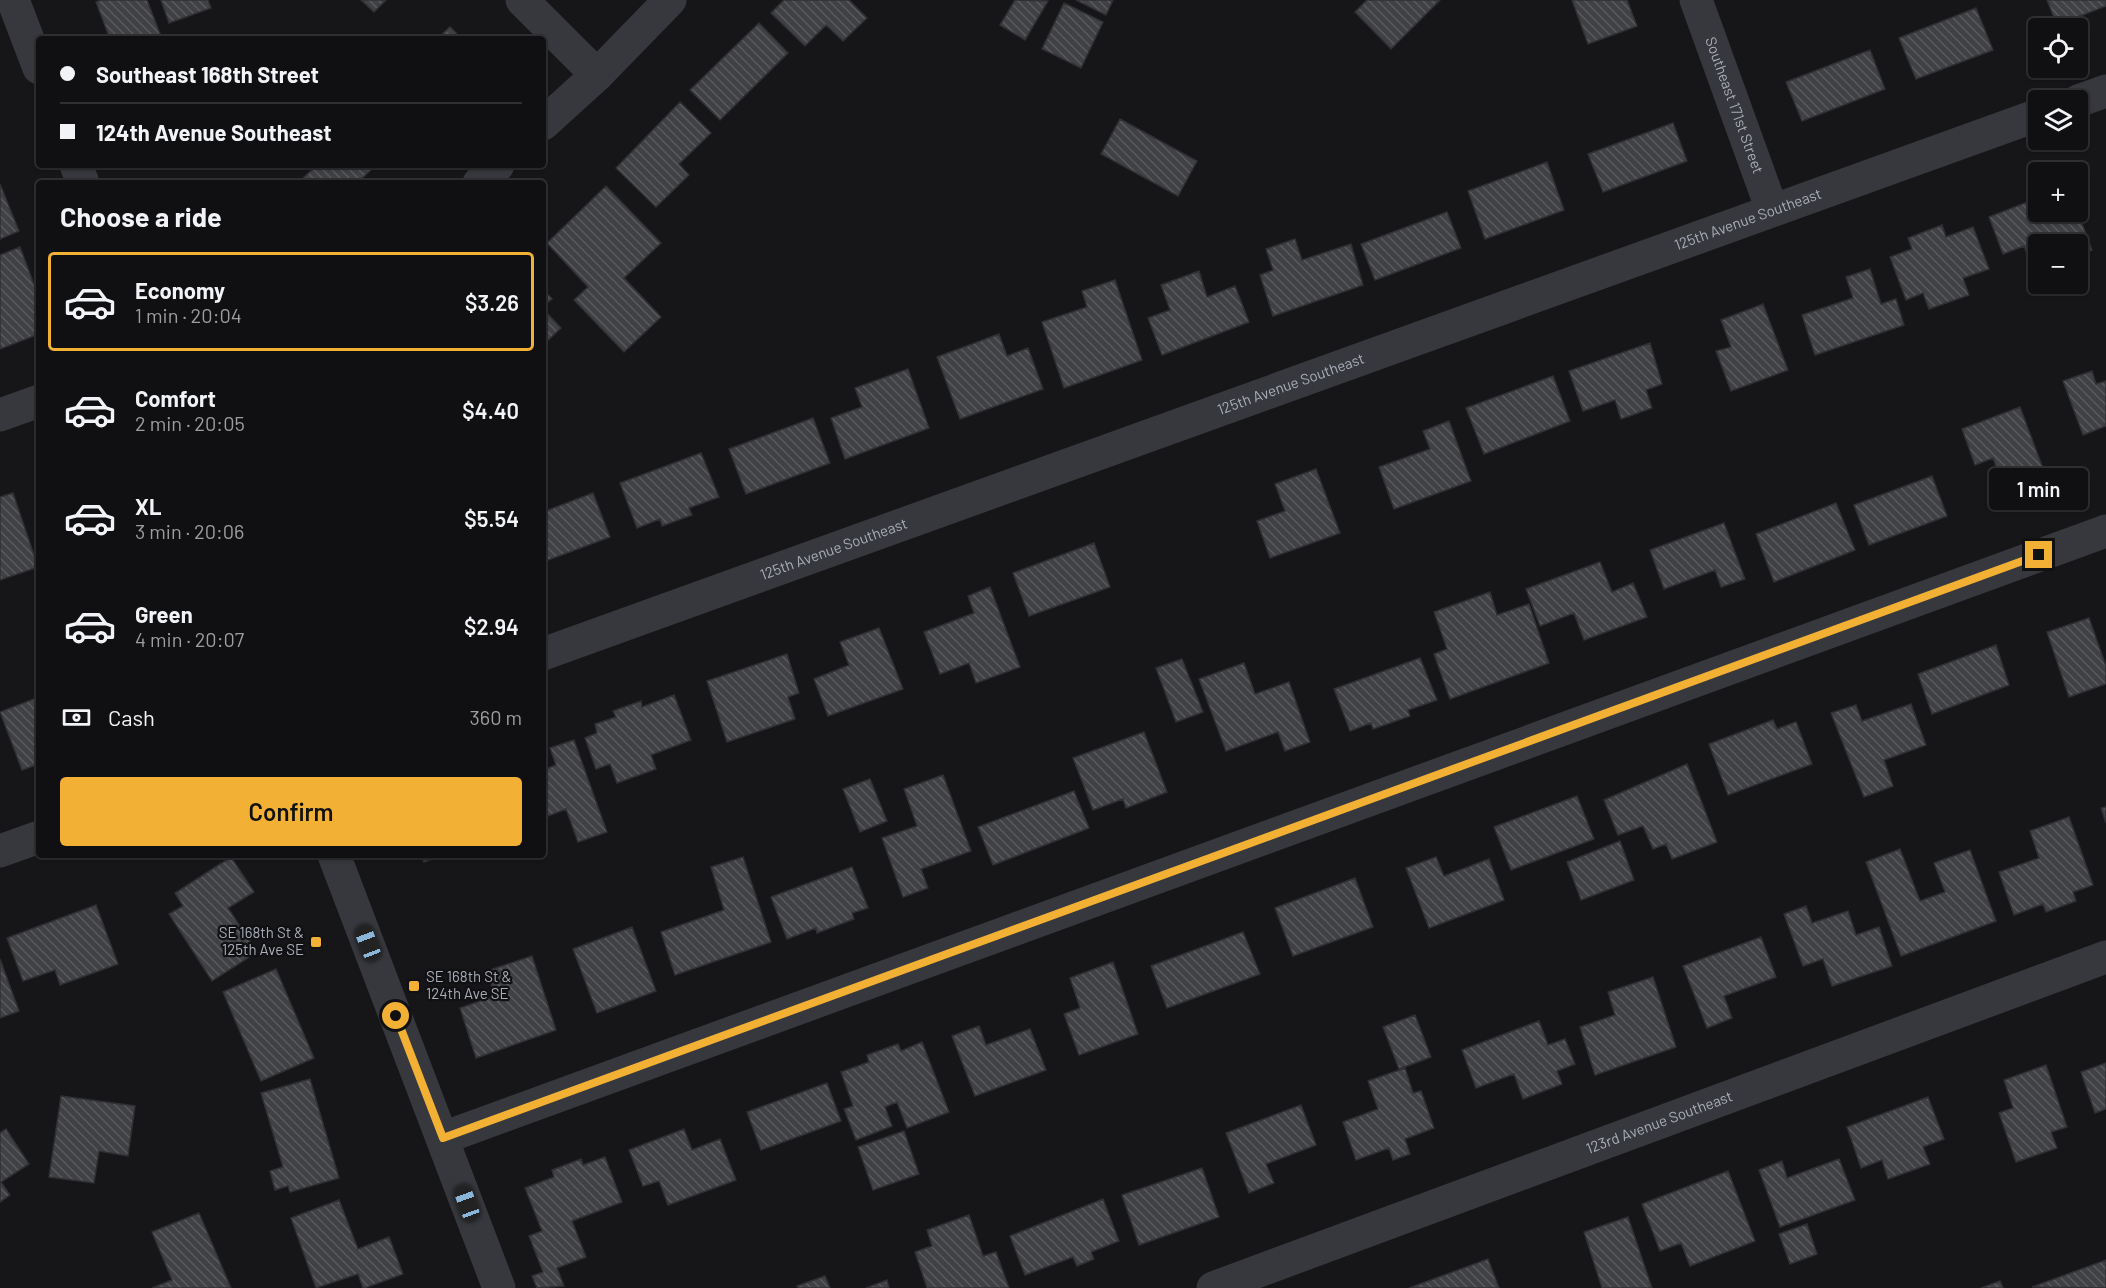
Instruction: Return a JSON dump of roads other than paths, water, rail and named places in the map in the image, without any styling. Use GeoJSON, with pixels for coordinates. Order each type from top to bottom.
{"type":"FeatureCollection","features":[{"type":"Feature","properties":{"kind":"street"},"geometry":{"type":"LineString","coordinates":[[13,0],[36,60]]}},
{"type":"Feature","properties":{"kind":"street"},"geometry":{"type":"LineString","coordinates":[[522,0],[597,75]]}},
{"type":"Feature","properties":{"kind":"street"},"geometry":{"type":"LineString","coordinates":[[546,121],[597,75],[670,0]]}},
{"type":"Feature","properties":{"kind":"street","name":"Southeast 171st Street"},"geometry":{"type":"LineString","coordinates":[[1696,0],[1772,210]]}},
{"type":"Feature","properties":{"kind":"street"},"geometry":{"type":"LineString","coordinates":[[2088,97],[2106,91]]}},
{"type":"Feature","properties":{"kind":"street","name":"125th Avenue Southeast"},"geometry":{"type":"LineString","coordinates":[[546,653],[2028,119]]}},
{"type":"Feature","properties":{"kind":"street"},"geometry":{"type":"LineString","coordinates":[[482,180],[495,168]]}},
{"type":"Feature","properties":{"kind":"street"},"geometry":{"type":"LineString","coordinates":[[0,415],[36,402]]}},
{"type":"Feature","properties":{"kind":"street"},"geometry":{"type":"LineString","coordinates":[[443,1138],[2106,531]]}},
{"type":"Feature","properties":{"kind":"street"},"geometry":{"type":"LineString","coordinates":[[0,851],[36,838]]}},
{"type":"Feature","properties":{"kind":"street"},"geometry":{"type":"LineString","coordinates":[[335,858],[499,1288]]}},
{"type":"Feature","properties":{"kind":"street","name":"123rd Avenue Southeast"},"geometry":{"type":"LineString","coordinates":[[1213,1288],[2106,957]]}},
{"type":"Feature","properties":{"kind":"place","name":"SE 168th St & 125th Ave SE"},"geometry":{"type":"Point","coordinates":[316,942]}},
{"type":"Feature","properties":{"kind":"place","name":"SE 168th St & 124th Ave SE"},"geometry":{"type":"Point","coordinates":[414,986]}}]}
